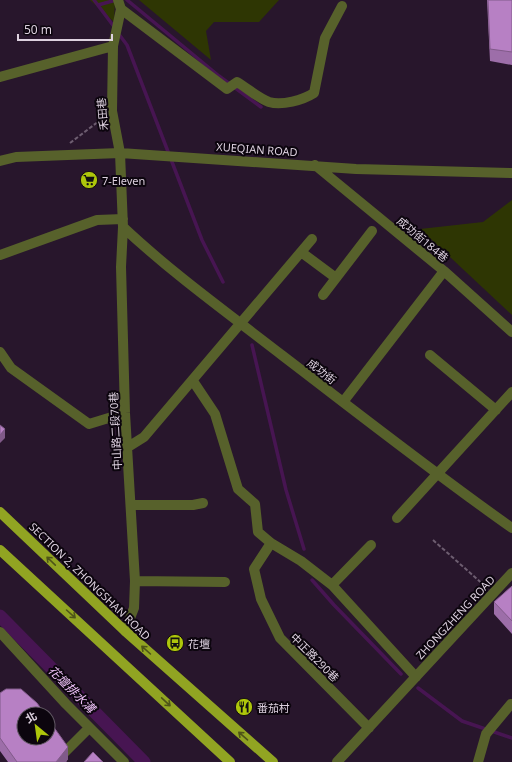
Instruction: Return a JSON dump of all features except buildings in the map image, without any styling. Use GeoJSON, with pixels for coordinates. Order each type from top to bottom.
{"type":"FeatureCollection","features":[{"type":"Feature","properties":{"kind":"main road","name":"SECTION 2, ZHONGSHAN ROAD"},"geometry":{"type":"LineString","coordinates":[[0,512],[125,631],[272,762]]}},
{"type":"Feature","properties":{"kind":"main road"},"geometry":{"type":"LineString","coordinates":[[0,550],[110,649],[230,762]]}},
{"type":"Feature","properties":{"kind":"street"},"geometry":{"type":"LineString","coordinates":[[119,4],[227,89],[237,82],[268,102],[275,103],[305,99],[314,93],[325,38],[342,6]]}},
{"type":"Feature","properties":{"kind":"street","name":"禾田巷"},"geometry":{"type":"LineString","coordinates":[[119,4],[114,46],[112,111],[120,153],[123,223]]}},
{"type":"Feature","properties":{"kind":"street"},"geometry":{"type":"LineString","coordinates":[[0,77],[114,46]]}},
{"type":"Feature","properties":{"kind":"street","name":"XUEQIAN ROAD"},"geometry":{"type":"LineString","coordinates":[[0,161],[16,158],[120,153],[315,165],[356,169],[512,173]]}},
{"type":"Feature","properties":{"kind":"street","name":"成功街184巷"},"geometry":{"type":"LineString","coordinates":[[315,165],[444,272],[343,402]]}},
{"type":"Feature","properties":{"kind":"street"},"geometry":{"type":"LineString","coordinates":[[0,255],[97,220],[123,223]]}},
{"type":"Feature","properties":{"kind":"street","name":"成功街"},"geometry":{"type":"LineString","coordinates":[[123,223],[148,250],[241,324],[437,474],[512,528]]}},
{"type":"Feature","properties":{"kind":"street","name":"中山路二段70巷"},"geometry":{"type":"LineString","coordinates":[[123,223],[121,267],[125,412],[134,581],[134,608],[125,631]]}},
{"type":"Feature","properties":{"kind":"street"},"geometry":{"type":"LineString","coordinates":[[323,295],[372,231]]}},
{"type":"Feature","properties":{"kind":"street"},"geometry":{"type":"LineString","coordinates":[[128,447],[144,436],[193,381],[312,239]]}},
{"type":"Feature","properties":{"kind":"street"},"geometry":{"type":"LineString","coordinates":[[301,252],[336,278]]}},
{"type":"Feature","properties":{"kind":"street"},"geometry":{"type":"LineString","coordinates":[[444,272],[512,332]]}},
{"type":"Feature","properties":{"kind":"street"},"geometry":{"type":"LineString","coordinates":[[0,352],[11,368],[89,424],[125,412]]}},
{"type":"Feature","properties":{"kind":"street"},"geometry":{"type":"LineString","coordinates":[[430,355],[496,410]]}},
{"type":"Feature","properties":{"kind":"street"},"geometry":{"type":"LineString","coordinates":[[193,381],[215,414],[238,490],[255,504],[258,532],[271,543],[301,561],[332,585],[416,677]]}},
{"type":"Feature","properties":{"kind":"street"},"geometry":{"type":"LineString","coordinates":[[397,518],[512,392]]}},
{"type":"Feature","properties":{"kind":"street"},"geometry":{"type":"LineString","coordinates":[[131,505],[193,505],[203,502]]}},
{"type":"Feature","properties":{"kind":"street","name":"中正路290巷"},"geometry":{"type":"LineString","coordinates":[[271,543],[254,569],[261,599],[280,638],[369,728]]}},
{"type":"Feature","properties":{"kind":"street"},"geometry":{"type":"LineString","coordinates":[[332,585],[371,545]]}},
{"type":"Feature","properties":{"kind":"street","name":"ZHONGZHENG ROAD"},"geometry":{"type":"LineString","coordinates":[[369,728],[512,573]]}},
{"type":"Feature","properties":{"kind":"street"},"geometry":{"type":"LineString","coordinates":[[134,581],[225,582]]}},
{"type":"Feature","properties":{"kind":"street"},"geometry":{"type":"LineString","coordinates":[[0,632],[89,728],[124,762]]}},
{"type":"Feature","properties":{"kind":"street"},"geometry":{"type":"LineString","coordinates":[[478,762],[486,734],[511,704]]}},
{"type":"Feature","properties":{"kind":"street"},"geometry":{"type":"LineString","coordinates":[[64,753],[89,728]]}},
{"type":"Feature","properties":{"kind":"street"},"geometry":{"type":"LineString","coordinates":[[337,762],[369,728]]}},
{"type":"Feature","properties":{"kind":"path"},"geometry":{"type":"LineString","coordinates":[[56,156],[112,111]]}},
{"type":"Feature","properties":{"kind":"path"},"geometry":{"type":"LineString","coordinates":[[432,540],[493,594]]}},
{"type":"Feature","properties":{"kind":"green space"},"geometry":{"type":"Polygon","coordinates":[[[90,0],[115,0],[114,22],[90,0]]]}},
{"type":"Feature","properties":{"kind":"green space"},"geometry":{"type":"Polygon","coordinates":[[[139,0],[279,0],[259,22],[214,22],[206,31],[211,60],[139,0]]]}},
{"type":"Feature","properties":{"kind":"green space"},"geometry":{"type":"Polygon","coordinates":[[[512,200],[512,315],[420,229],[483,222],[512,200]]]}},
{"type":"Feature","properties":{"kind":"waterway"},"geometry":{"type":"LineString","coordinates":[[94,0],[115,28]]}},
{"type":"Feature","properties":{"kind":"waterway"},"geometry":{"type":"LineString","coordinates":[[98,5],[116,0]]}},
{"type":"Feature","properties":{"kind":"waterway"},"geometry":{"type":"LineString","coordinates":[[127,0],[219,76],[261,107]]}},
{"type":"Feature","properties":{"kind":"waterway"},"geometry":{"type":"LineString","coordinates":[[118,33],[127,45],[202,240],[223,282]]}},
{"type":"Feature","properties":{"kind":"waterway"},"geometry":{"type":"LineString","coordinates":[[252,345],[286,490],[304,549]]}},
{"type":"Feature","properties":{"kind":"waterway"},"geometry":{"type":"LineString","coordinates":[[312,580],[334,605],[401,674]]}},
{"type":"Feature","properties":{"kind":"waterway","name":"花壇排水溝"},"geometry":{"type":"LineString","coordinates":[[0,616],[144,762]]}},
{"type":"Feature","properties":{"kind":"waterway"},"geometry":{"type":"LineString","coordinates":[[418,688],[462,721],[512,738]]}},
{"type":"Feature","properties":{"kind":"place","name":"7-Eleven"},"geometry":{"type":"Point","coordinates":[89,180]}},
{"type":"Feature","properties":{"kind":"place","name":"花壇"},"geometry":{"type":"Point","coordinates":[175,643]}},
{"type":"Feature","properties":{"kind":"place","name":"番茄村"},"geometry":{"type":"Point","coordinates":[244,707]}}]}
